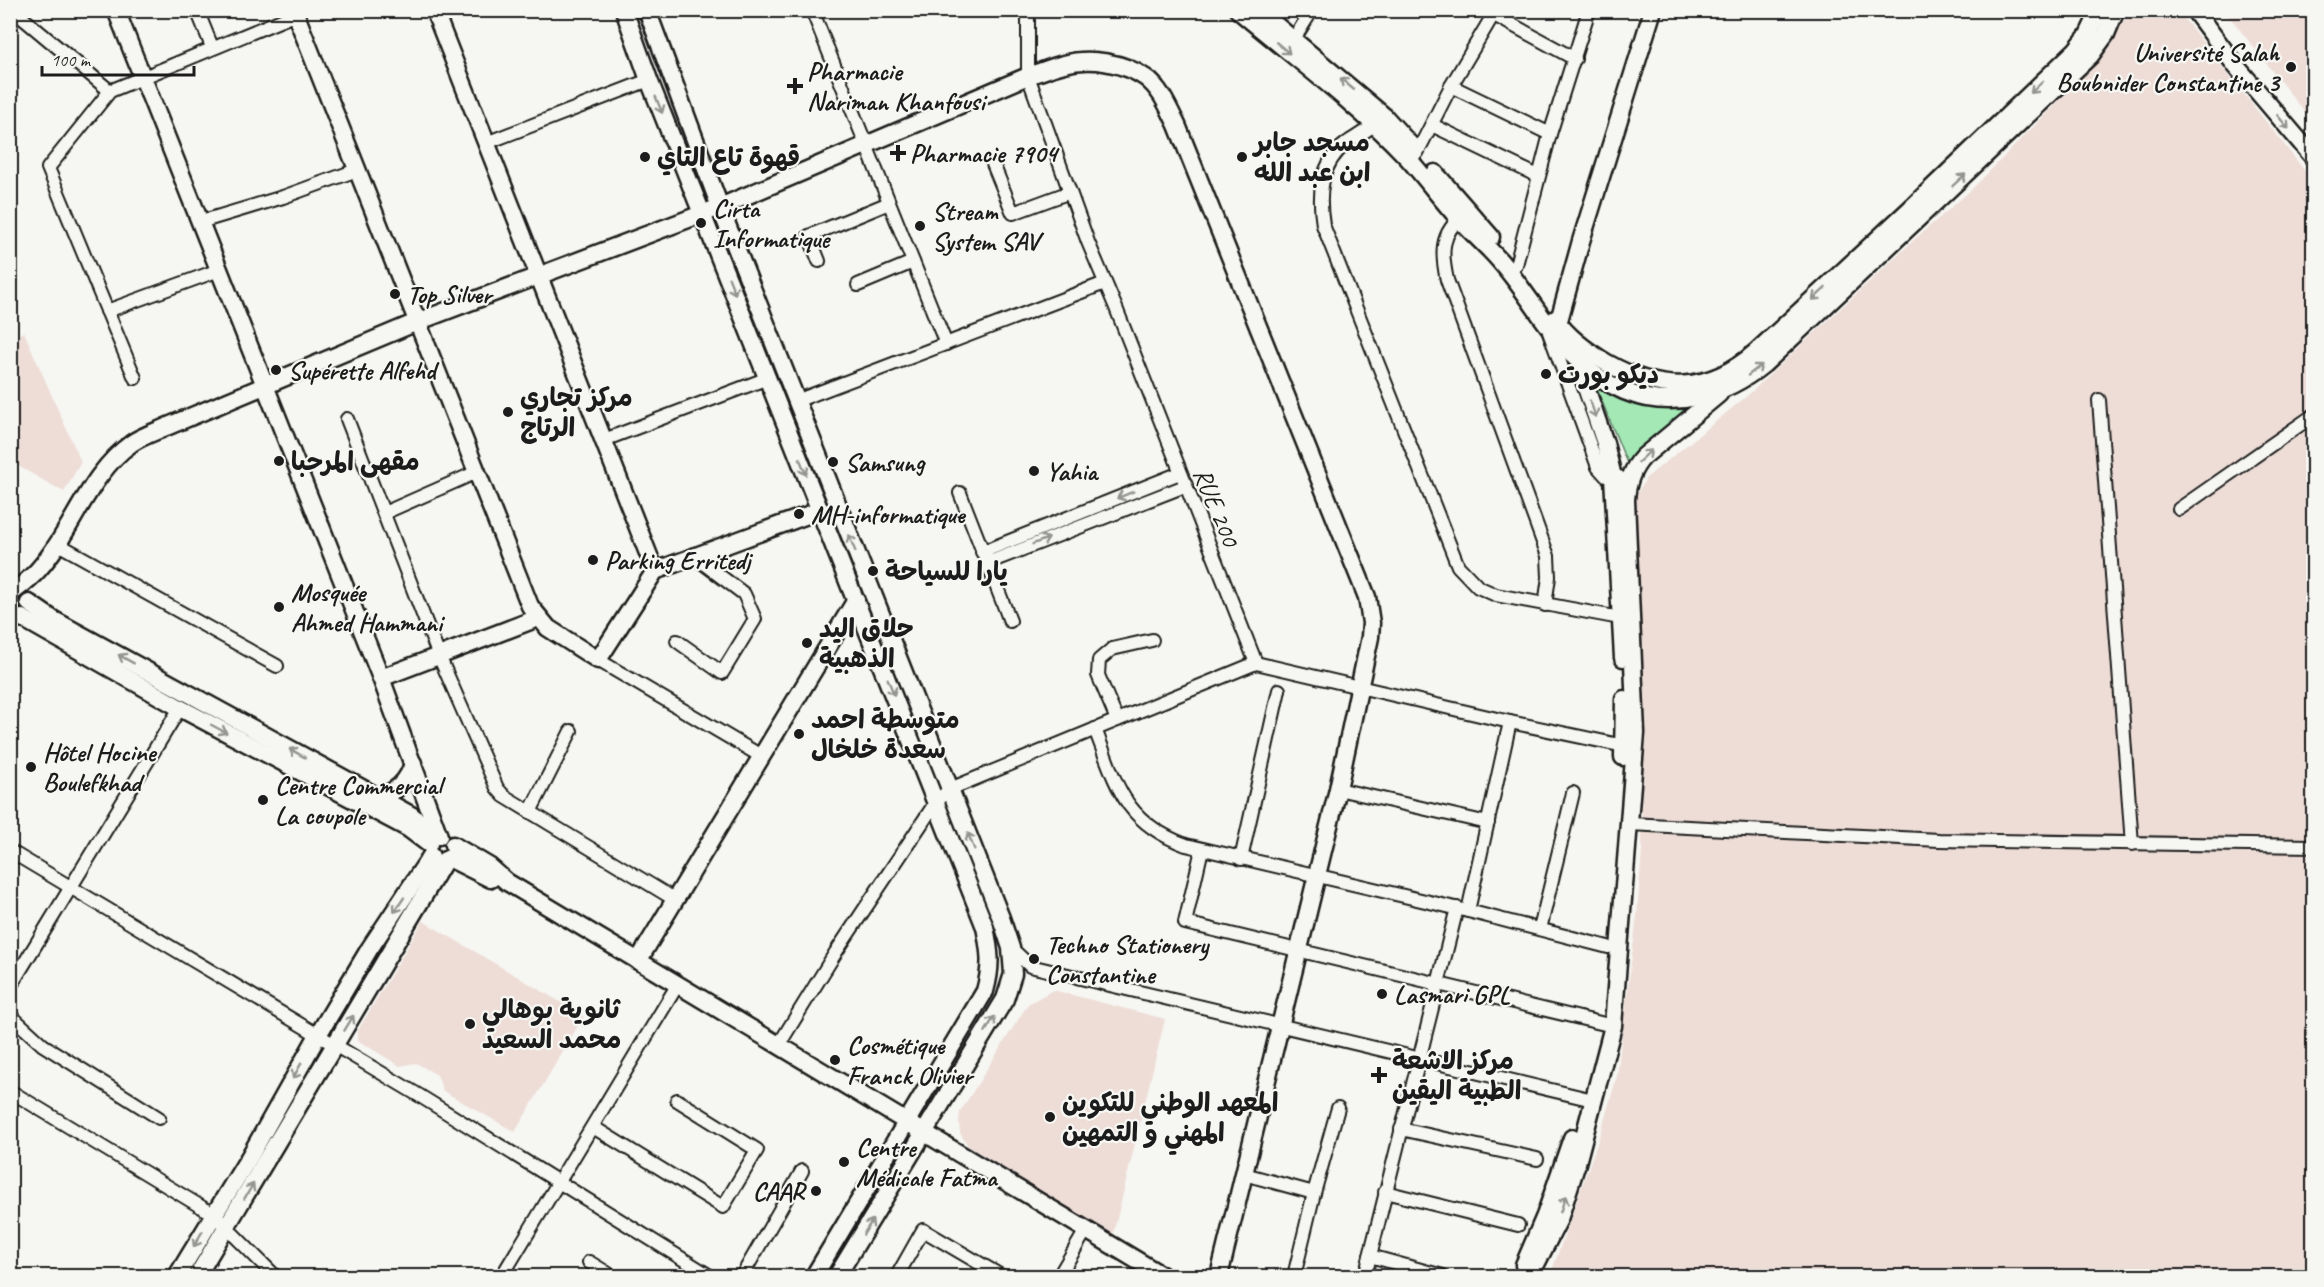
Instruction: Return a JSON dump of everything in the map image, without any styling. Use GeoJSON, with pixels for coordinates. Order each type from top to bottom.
{"type":"FeatureCollection","features":[{"type":"Feature","properties":{"kind":"main road"},"geometry":{"type":"LineString","coordinates":[[116,10],[381,678],[413,763],[441,848],[335,1046],[197,1276]]}},
{"type":"Feature","properties":{"kind":"main road"},"geometry":{"type":"LineString","coordinates":[[434,10],[655,571]]}},
{"type":"Feature","properties":{"kind":"main road"},"geometry":{"type":"LineString","coordinates":[[624,10],[649,80],[985,927],[990,953],[990,971],[985,991],[814,1276]]}},
{"type":"Feature","properties":{"kind":"main road"},"geometry":{"type":"LineString","coordinates":[[647,10],[720,207],[1011,948],[1013,974],[1005,999],[837,1276]]}},
{"type":"Feature","properties":{"kind":"main road"},"geometry":{"type":"LineString","coordinates":[[1238,10],[1380,120],[1408,159],[1516,265],[1554,330]]}},
{"type":"Feature","properties":{"kind":"main road"},"geometry":{"type":"LineString","coordinates":[[1258,10],[1294,39],[1417,153],[1554,330],[1587,361],[1625,391],[1653,398],[1694,398],[1723,389],[1764,364],[2090,56],[2101,43],[2116,10]]}},
{"type":"Feature","properties":{"kind":"main road"},"geometry":{"type":"LineString","coordinates":[[1554,330],[1653,10]]}},
{"type":"Feature","properties":{"kind":"main road"},"geometry":{"type":"LineString","coordinates":[[1587,361],[1662,384],[1679,385],[1705,381],[1729,372],[1743,363],[1909,210],[2076,50],[2088,35],[2100,10]]}},
{"type":"Feature","properties":{"kind":"main road"},"geometry":{"type":"LineString","coordinates":[[2194,10],[2236,66],[2313,158]]}},
{"type":"Feature","properties":{"kind":"main road"},"geometry":{"type":"LineString","coordinates":[[295,12],[530,606],[548,628],[598,660],[655,571],[821,510]]}},
{"type":"Feature","properties":{"kind":"main road"},"geometry":{"type":"LineString","coordinates":[[19,613],[38,571],[58,544],[101,473],[133,442],[265,384],[417,322],[720,207],[1028,76],[1065,63],[1087,61],[1107,63],[1128,69],[1147,79],[1168,106],[1367,597],[1371,623],[1371,637],[1338,789],[1219,1276]]}},
{"type":"Feature","properties":{"kind":"main road"},"geometry":{"type":"LineString","coordinates":[[1530,1276],[1559,1219],[1577,1163],[1588,1100],[1608,1025],[1630,824],[1636,733],[1626,500],[1622,477],[1605,443],[1582,376],[1587,361]]}},
{"type":"Feature","properties":{"kind":"main road"},"geometry":{"type":"LineString","coordinates":[[1608,1025],[1608,947],[1624,746],[1624,670],[1620,618],[1622,477],[1709,404],[1723,389]]}},
{"type":"Feature","properties":{"kind":"main road"},"geometry":{"type":"LineString","coordinates":[[12,592],[38,571]]}},
{"type":"Feature","properties":{"kind":"main road"},"geometry":{"type":"LineString","coordinates":[[12,592],[22,593],[19,613]]}},
{"type":"Feature","properties":{"kind":"main road"},"geometry":{"type":"LineString","coordinates":[[638,960],[856,600]]}},
{"type":"Feature","properties":{"kind":"main road"},"geometry":{"type":"LineString","coordinates":[[19,613],[180,708],[441,848],[490,867],[507,882],[1163,1276]]}},
{"type":"Feature","properties":{"kind":"main road"},"geometry":{"type":"LineString","coordinates":[[19,613],[54,620],[416,818],[441,848]]}},
{"type":"Feature","properties":{"kind":"main road"},"geometry":{"type":"LineString","coordinates":[[381,678],[538,618]]}},
{"type":"Feature","properties":{"kind":"main road"},"geometry":{"type":"LineString","coordinates":[[377,797],[391,793],[403,783],[413,763]]}},
{"type":"Feature","properties":{"kind":"main road"},"geometry":{"type":"LineString","coordinates":[[177,1276],[250,1156],[370,948],[441,848]]}},
{"type":"Feature","properties":{"kind":"main road"},"geometry":{"type":"LineString","coordinates":[[1520,1276],[1588,1100]]}},
{"type":"Feature","properties":{"kind":"street"},"geometry":{"type":"LineString","coordinates":[[13,10],[110,91]]}},
{"type":"Feature","properties":{"kind":"street"},"geometry":{"type":"LineString","coordinates":[[197,10],[212,47]]}},
{"type":"Feature","properties":{"kind":"street"},"geometry":{"type":"LineString","coordinates":[[812,10],[946,344]]}},
{"type":"Feature","properties":{"kind":"street","name":"RUE 200"},"geometry":{"type":"LineString","coordinates":[[1028,10],[1028,76],[1105,283],[1256,663]]}},
{"type":"Feature","properties":{"kind":"street"},"geometry":{"type":"LineString","coordinates":[[1294,39],[1312,10]]}},
{"type":"Feature","properties":{"kind":"street"},"geometry":{"type":"LineString","coordinates":[[1516,265],[1550,134],[1589,10]]}},
{"type":"Feature","properties":{"kind":"street"},"geometry":{"type":"LineString","coordinates":[[135,378],[48,168],[110,91],[295,12]]}},
{"type":"Feature","properties":{"kind":"street"},"geometry":{"type":"LineString","coordinates":[[1417,153],[1451,86],[1495,13],[1575,59]]}},
{"type":"Feature","properties":{"kind":"street"},"geometry":{"type":"LineString","coordinates":[[486,143],[649,80]]}},
{"type":"Feature","properties":{"kind":"street"},"geometry":{"type":"LineString","coordinates":[[1451,86],[1550,134]]}},
{"type":"Feature","properties":{"kind":"street"},"geometry":{"type":"LineString","coordinates":[[1380,120],[1345,145],[1328,166],[1322,182],[1320,201],[1323,225],[1458,566],[1478,587],[1496,595],[1620,618]]}},
{"type":"Feature","properties":{"kind":"street"},"geometry":{"type":"LineString","coordinates":[[1432,125],[1538,176]]}},
{"type":"Feature","properties":{"kind":"street"},"geometry":{"type":"LineString","coordinates":[[993,164],[1013,213],[1070,192]]}},
{"type":"Feature","properties":{"kind":"street"},"geometry":{"type":"LineString","coordinates":[[200,222],[357,170]]}},
{"type":"Feature","properties":{"kind":"street"},"geometry":{"type":"LineString","coordinates":[[819,261],[809,236],[889,203]]}},
{"type":"Feature","properties":{"kind":"street"},"geometry":{"type":"LineString","coordinates":[[1464,215],[1442,245],[1443,262],[1447,280],[1548,556],[1549,577],[1545,604]]}},
{"type":"Feature","properties":{"kind":"street"},"geometry":{"type":"LineString","coordinates":[[858,285],[913,262]]}},
{"type":"Feature","properties":{"kind":"street"},"geometry":{"type":"LineString","coordinates":[[107,311],[219,270]]}},
{"type":"Feature","properties":{"kind":"street"},"geometry":{"type":"LineString","coordinates":[[796,401],[1105,283]]}},
{"type":"Feature","properties":{"kind":"street"},"geometry":{"type":"LineString","coordinates":[[1554,330],[1598,467],[1602,474],[1622,477]]}},
{"type":"Feature","properties":{"kind":"street"},"geometry":{"type":"LineString","coordinates":[[604,440],[768,378]]}},
{"type":"Feature","properties":{"kind":"street"},"geometry":{"type":"LineString","coordinates":[[2099,400],[2132,844]]}},
{"type":"Feature","properties":{"kind":"street"},"geometry":{"type":"LineString","coordinates":[[2179,509],[2313,414]]}},
{"type":"Feature","properties":{"kind":"street"},"geometry":{"type":"LineString","coordinates":[[347,419],[439,656],[497,788],[504,796],[674,899]]}},
{"type":"Feature","properties":{"kind":"street"},"geometry":{"type":"LineString","coordinates":[[384,513],[477,472]]}},
{"type":"Feature","properties":{"kind":"street"},"geometry":{"type":"LineString","coordinates":[[985,557],[1180,473]]}},
{"type":"Feature","properties":{"kind":"street"},"geometry":{"type":"LineString","coordinates":[[985,557],[1185,486]]}},
{"type":"Feature","properties":{"kind":"street"},"geometry":{"type":"LineString","coordinates":[[960,493],[1010,621]]}},
{"type":"Feature","properties":{"kind":"street"},"geometry":{"type":"LineString","coordinates":[[58,544],[277,666]]}},
{"type":"Feature","properties":{"kind":"street"},"geometry":{"type":"LineString","coordinates":[[677,641],[722,673],[754,619],[744,594],[695,556]]}},
{"type":"Feature","properties":{"kind":"street"},"geometry":{"type":"LineString","coordinates":[[1117,720],[1098,675],[1099,660],[1112,649],[1152,640]]}},
{"type":"Feature","properties":{"kind":"street"},"geometry":{"type":"LineString","coordinates":[[598,660],[761,756]]}},
{"type":"Feature","properties":{"kind":"street"},"geometry":{"type":"LineString","coordinates":[[778,1046],[836,952],[936,802],[950,789],[1256,663],[1624,746]]}},
{"type":"Feature","properties":{"kind":"street"},"geometry":{"type":"LineString","coordinates":[[1241,859],[1279,690]]}},
{"type":"Feature","properties":{"kind":"street"},"geometry":{"type":"LineString","coordinates":[[10,987],[180,708]]}},
{"type":"Feature","properties":{"kind":"street"},"geometry":{"type":"LineString","coordinates":[[1365,1276],[1438,984],[1463,910],[1488,823],[1510,722]]}},
{"type":"Feature","properties":{"kind":"street"},"geometry":{"type":"LineString","coordinates":[[1095,729],[1124,799],[1138,818],[1166,838],[1241,859],[1463,910],[1608,947]]}},
{"type":"Feature","properties":{"kind":"street"},"geometry":{"type":"LineString","coordinates":[[530,812],[571,730]]}},
{"type":"Feature","properties":{"kind":"street"},"geometry":{"type":"LineString","coordinates":[[1338,789],[1488,823]]}},
{"type":"Feature","properties":{"kind":"street"},"geometry":{"type":"LineString","coordinates":[[1540,929],[1573,793]]}},
{"type":"Feature","properties":{"kind":"street"},"geometry":{"type":"LineString","coordinates":[[1630,824],[1939,840],[2313,846]]}},
{"type":"Feature","properties":{"kind":"street"},"geometry":{"type":"LineString","coordinates":[[1202,849],[1185,923],[1608,1025]]}},
{"type":"Feature","properties":{"kind":"street"},"geometry":{"type":"LineString","coordinates":[[10,851],[318,1035],[710,1276]]}},
{"type":"Feature","properties":{"kind":"street"},"geometry":{"type":"LineString","coordinates":[[1011,948],[1030,966],[1588,1100]]}},
{"type":"Feature","properties":{"kind":"street"},"geometry":{"type":"LineString","coordinates":[[1010,983],[1030,966]]}},
{"type":"Feature","properties":{"kind":"street"},"geometry":{"type":"LineString","coordinates":[[502,1276],[678,984]]}},
{"type":"Feature","properties":{"kind":"street"},"geometry":{"type":"LineString","coordinates":[[10,1015],[43,1045],[159,1118]]}},
{"type":"Feature","properties":{"kind":"street"},"geometry":{"type":"LineString","coordinates":[[10,1091],[213,1214],[275,1276]]}},
{"type":"Feature","properties":{"kind":"street"},"geometry":{"type":"LineString","coordinates":[[593,1127],[723,1207],[757,1150],[676,1100]]}},
{"type":"Feature","properties":{"kind":"street"},"geometry":{"type":"LineString","coordinates":[[1294,1276],[1338,1108]]}},
{"type":"Feature","properties":{"kind":"street"},"geometry":{"type":"LineString","coordinates":[[1401,1129],[1538,1159]]}},
{"type":"Feature","properties":{"kind":"street"},"geometry":{"type":"LineString","coordinates":[[742,1276],[802,1170]]}},
{"type":"Feature","properties":{"kind":"street"},"geometry":{"type":"LineString","coordinates":[[1244,1174],[1314,1193]]}},
{"type":"Feature","properties":{"kind":"street"},"geometry":{"type":"LineString","coordinates":[[1385,1192],[1518,1225]]}},
{"type":"Feature","properties":{"kind":"street"},"geometry":{"type":"LineString","coordinates":[[897,1276],[923,1230],[1001,1276]]}},
{"type":"Feature","properties":{"kind":"street"},"geometry":{"type":"LineString","coordinates":[[1059,1276],[1086,1230]]}},
{"type":"Feature","properties":{"kind":"street"},"geometry":{"type":"LineString","coordinates":[[1370,1256],[1437,1276]]}},
{"type":"Feature","properties":{"kind":"street"},"geometry":{"type":"LineString","coordinates":[[589,1262],[612,1276]]}},
{"type":"Feature","properties":{"kind":"shaded area"},"geometry":{"type":"Polygon","coordinates":[[[2129,11],[2178,11],[2313,181],[2313,1276],[1550,1276],[1600,1135],[1617,1076],[1637,915],[1642,850],[1640,666],[1633,501],[1646,478],[1747,396],[1916,238],[1971,190],[2102,57],[2129,11]]]}},
{"type":"Feature","properties":{"kind":"shaded area","name":"Université Salah Boubnider Constantine 3"},"geometry":{"type":"Polygon","coordinates":[[[2225,11],[2313,11],[2313,123],[2225,11]]]}},
{"type":"Feature","properties":{"kind":"shaded area"},"geometry":{"type":"Polygon","coordinates":[[[24,332],[81,462],[64,492],[11,462],[11,338],[24,332]]]}},
{"type":"Feature","properties":{"kind":"shaded area","name":"ثانوية بوهالي محمد السعيد"},"geometry":{"type":"Polygon","coordinates":[[[423,921],[584,1016],[515,1132],[443,1091],[437,1075],[416,1063],[400,1066],[357,1040],[357,1032],[423,921]]]}},
{"type":"Feature","properties":{"kind":"shaded area","name":"المعهد الوطني للتكوين المهني و التمهين"},"geometry":{"type":"Polygon","coordinates":[[[1053,990],[1165,1019],[1113,1235],[968,1146],[960,1133],[960,1112],[1028,1004],[1053,990]]]}},
{"type":"Feature","properties":{"kind":"green space"},"geometry":{"type":"Polygon","coordinates":[[[1595,384],[1619,398],[1655,407],[1695,407],[1631,464],[1627,463],[1595,384]]]}},
{"type":"Feature","properties":{"kind":"place","name":"Université Salah Boubnider Constantine 3"},"geometry":{"type":"Point","coordinates":[2291,67]}},
{"type":"Feature","properties":{"kind":"place","name":"Pharmacie Nariman Khanfousi"},"geometry":{"type":"Point","coordinates":[795,86]}},
{"type":"Feature","properties":{"kind":"place","name":"Pharmacie 7904"},"geometry":{"type":"Point","coordinates":[898,153]}},
{"type":"Feature","properties":{"kind":"place","name":"قهوة تاع التاي"},"geometry":{"type":"Point","coordinates":[645,157]}},
{"type":"Feature","properties":{"kind":"place","name":"مسجد جابر ابن عبد الله"},"geometry":{"type":"Point","coordinates":[1242,157]}},
{"type":"Feature","properties":{"kind":"place","name":"Cirta Informatique"},"geometry":{"type":"Point","coordinates":[701,223]}},
{"type":"Feature","properties":{"kind":"place","name":"Stream System SAV"},"geometry":{"type":"Point","coordinates":[920,226]}},
{"type":"Feature","properties":{"kind":"place","name":"Top Silver"},"geometry":{"type":"Point","coordinates":[395,294]}},
{"type":"Feature","properties":{"kind":"place","name":"Supérette Alfehd"},"geometry":{"type":"Point","coordinates":[276,370]}},
{"type":"Feature","properties":{"kind":"place","name":"ديكو بورت"},"geometry":{"type":"Point","coordinates":[1546,374]}},
{"type":"Feature","properties":{"kind":"place","name":"مركز تجاري الرتاج"},"geometry":{"type":"Point","coordinates":[508,412]}},
{"type":"Feature","properties":{"kind":"place","name":"مقهى المرحبا"},"geometry":{"type":"Point","coordinates":[279,461]}},
{"type":"Feature","properties":{"kind":"place","name":"Samsung"},"geometry":{"type":"Point","coordinates":[833,462]}},
{"type":"Feature","properties":{"kind":"place","name":"Yahia"},"geometry":{"type":"Point","coordinates":[1034,471]}},
{"type":"Feature","properties":{"kind":"place","name":"MH-informatique"},"geometry":{"type":"Point","coordinates":[799,514]}},
{"type":"Feature","properties":{"kind":"place","name":"Parking Erritedj"},"geometry":{"type":"Point","coordinates":[593,560]}},
{"type":"Feature","properties":{"kind":"place","name":"يارا للسياحة"},"geometry":{"type":"Point","coordinates":[873,571]}},
{"type":"Feature","properties":{"kind":"place","name":"Mosquée Ahmed Hammani"},"geometry":{"type":"Point","coordinates":[279,607]}},
{"type":"Feature","properties":{"kind":"place","name":"حلاق اليد الذهبية"},"geometry":{"type":"Point","coordinates":[807,643]}},
{"type":"Feature","properties":{"kind":"place","name":"متوسطة احمد سعدة خلخال"},"geometry":{"type":"Point","coordinates":[799,734]}},
{"type":"Feature","properties":{"kind":"place","name":"Hôtel Hocine Boulefkhad"},"geometry":{"type":"Point","coordinates":[31,767]}},
{"type":"Feature","properties":{"kind":"place","name":"Centre Commercial La coupole"},"geometry":{"type":"Point","coordinates":[263,800]}},
{"type":"Feature","properties":{"kind":"place","name":"Techno Stationery Constantine"},"geometry":{"type":"Point","coordinates":[1034,959]}},
{"type":"Feature","properties":{"kind":"place","name":"Lasmari GPL"},"geometry":{"type":"Point","coordinates":[1382,994]}},
{"type":"Feature","properties":{"kind":"place","name":"ثانوية بوهالي محمد السعيد"},"geometry":{"type":"Point","coordinates":[470,1024]}},
{"type":"Feature","properties":{"kind":"place","name":"Cosmétique Franck Olivier"},"geometry":{"type":"Point","coordinates":[835,1060]}},
{"type":"Feature","properties":{"kind":"place","name":"مركز الاشعة الطبية اليقين"},"geometry":{"type":"Point","coordinates":[1379,1075]}},
{"type":"Feature","properties":{"kind":"place","name":"المعهد الوطني للتكوين المهني و التمهين"},"geometry":{"type":"Point","coordinates":[1050,1117]}},
{"type":"Feature","properties":{"kind":"place","name":"Centre Médicale Fatma"},"geometry":{"type":"Point","coordinates":[844,1162]}},
{"type":"Feature","properties":{"kind":"place","name":"CAAR"},"geometry":{"type":"Point","coordinates":[816,1191]}}]}
